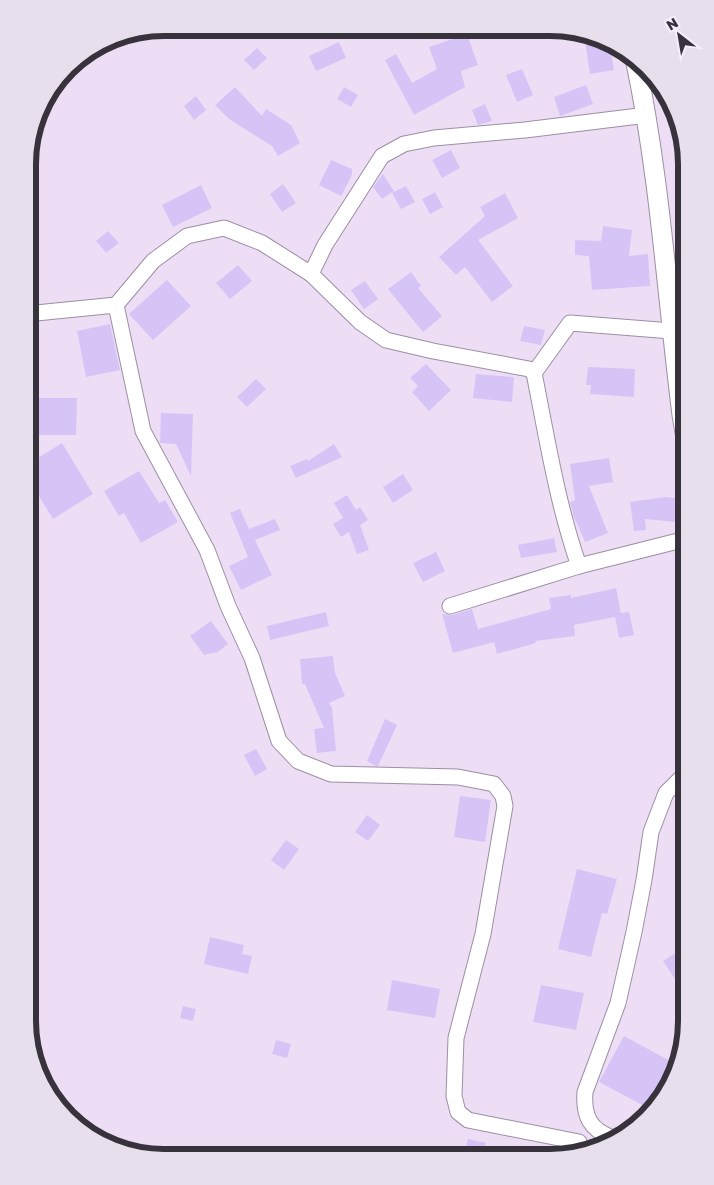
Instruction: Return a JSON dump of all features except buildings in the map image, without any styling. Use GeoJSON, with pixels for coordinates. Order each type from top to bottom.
{"type":"FeatureCollection","features":[{"type":"Feature","properties":{"kind":"street"},"geometry":{"type":"LineString","coordinates":[[638,72],[647,115],[678,371]]}},
{"type":"Feature","properties":{"kind":"street"},"geometry":{"type":"LineString","coordinates":[[312,274],[325,245],[382,156],[404,144],[434,138],[524,130],[647,115]]}},
{"type":"Feature","properties":{"kind":"street"},"geometry":{"type":"LineString","coordinates":[[36,313],[116,306],[153,261],[187,236],[224,228],[262,243],[312,274],[360,322],[386,340],[528,369],[534,373],[566,527],[579,566]]}},
{"type":"Feature","properties":{"kind":"street"},"geometry":{"type":"LineString","coordinates":[[116,306],[143,432],[207,550],[228,606],[252,658],[279,741],[298,761],[331,774],[458,777],[494,784],[503,796],[505,806],[483,934],[456,1038],[454,1096],[458,1112],[468,1120],[574,1146]]}},
{"type":"Feature","properties":{"kind":"street"},"geometry":{"type":"LineString","coordinates":[[534,373],[570,323],[672,331]]}},
{"type":"Feature","properties":{"kind":"street"},"geometry":{"type":"LineString","coordinates":[[450,606],[579,566],[678,541]]}},
{"type":"Feature","properties":{"kind":"street"},"geometry":{"type":"LineString","coordinates":[[579,1145],[586,1115],[584,1092],[618,1003],[634,932],[651,832],[666,793],[677,782]]}},
{"type":"Feature","properties":{"kind":"street"},"geometry":{"type":"LineString","coordinates":[[586,1115],[593,1126],[607,1135]]}}]}
